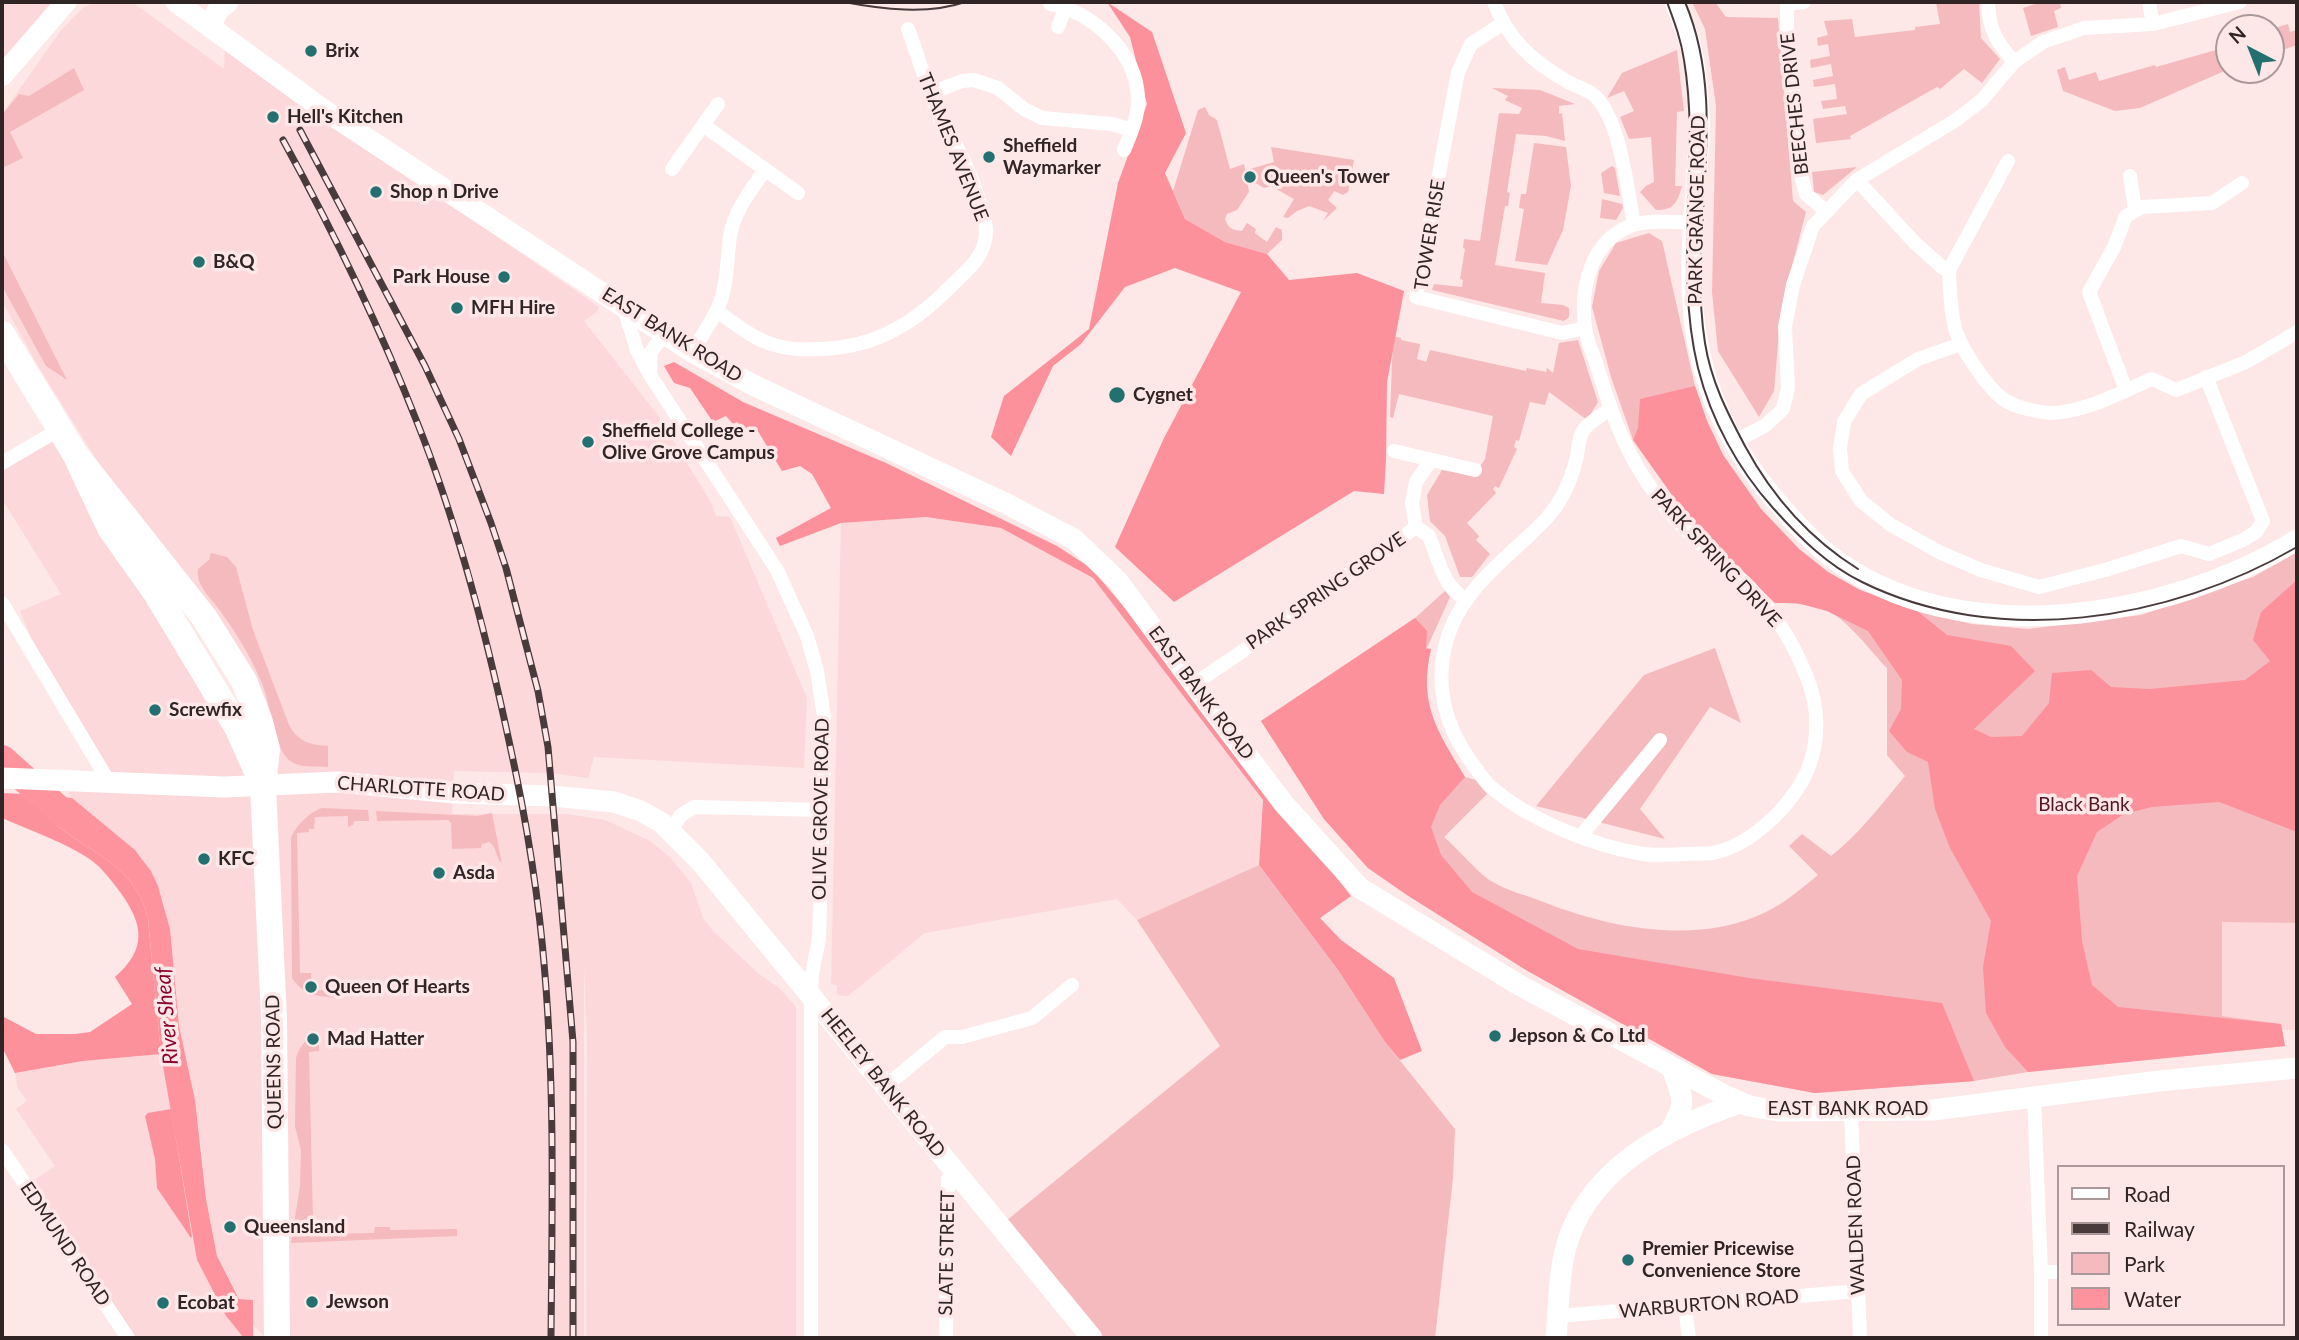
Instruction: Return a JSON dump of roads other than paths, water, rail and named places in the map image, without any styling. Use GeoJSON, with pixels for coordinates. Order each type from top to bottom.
{"type":"FeatureCollection","features":[{"type":"Feature","properties":{"kind":"highway","name":"QUEENS ROAD"},"geometry":{"type":"LineString","coordinates":[[2,334],[75,454],[204,617],[244,681],[260,722],[267,749],[263,787],[274,1018],[277,1333]]}},
{"type":"Feature","properties":{"kind":"street"},"geometry":{"type":"LineString","coordinates":[[2,76],[66,2]]}},
{"type":"Feature","properties":{"kind":"street","name":"EAST BANK ROAD"},"geometry":{"type":"LineString","coordinates":[[176,2],[325,111],[692,352],[751,384],[1004,503],[1074,539],[1118,581],[1284,804],[1360,888],[1519,985],[1741,1103],[1777,1111],[1933,1110],[2085,1090],[2297,1068]]}},
{"type":"Feature","properties":{"kind":"street"},"geometry":{"type":"LineString","coordinates":[[211,28],[217,11],[228,2]]}},
{"type":"Feature","properties":{"kind":"street"},"geometry":{"type":"LineString","coordinates":[[1494,2],[1502,24],[1532,58],[1567,82],[1596,96],[1614,125],[1634,224],[1694,222]]}},
{"type":"Feature","properties":{"kind":"street","name":"PARK GRANGE ROAD"},"geometry":{"type":"LineString","coordinates":[[1675,2],[1691,47],[1700,115],[1692,280],[1697,339],[1718,412],[1734,442],[1759,481],[1797,526],[1830,556],[1876,584],[1915,600],[1955,609],[2030,616],[2104,611],[2163,597],[2218,580],[2267,559],[2297,540]]}},
{"type":"Feature","properties":{"kind":"street","name":"BEECHES DRIVE"},"geometry":{"type":"LineString","coordinates":[[1804,2],[1787,4],[1801,174],[1806,194],[1827,212]]}},
{"type":"Feature","properties":{"kind":"street"},"geometry":{"type":"LineString","coordinates":[[1988,2],[1988,15],[1996,42],[2014,62]]}},
{"type":"Feature","properties":{"kind":"street"},"geometry":{"type":"LineString","coordinates":[[2149,2],[2153,24]]}},
{"type":"Feature","properties":{"kind":"street"},"geometry":{"type":"LineString","coordinates":[[1734,442],[1766,425],[1783,409],[1788,388],[1785,327],[1793,285],[1813,226],[1857,180],[1956,120],[1982,100],[2014,62],[2043,42],[2084,28],[2153,24],[2240,2]]}},
{"type":"Feature","properties":{"kind":"street"},"geometry":{"type":"LineString","coordinates":[[1050,4],[1066,7],[1090,20],[1109,36],[1127,60],[1138,96],[1132,130],[1124,150]]}},
{"type":"Feature","properties":{"kind":"street"},"geometry":{"type":"LineString","coordinates":[[1058,27],[1066,7]]}},
{"type":"Feature","properties":{"kind":"street","name":"TOWER RISE"},"geometry":{"type":"LineString","coordinates":[[1502,24],[1471,44],[1458,72],[1416,297],[1562,333],[1585,328]]}},
{"type":"Feature","properties":{"kind":"street","name":"THAMES AVENUE"},"geometry":{"type":"LineString","coordinates":[[717,311],[752,335],[772,344],[794,349],[835,349],[879,338],[899,329],[919,316],[975,262],[983,249],[986,232],[982,211],[957,147],[941,122],[908,29]]}},
{"type":"Feature","properties":{"kind":"street"},"geometry":{"type":"LineString","coordinates":[[931,93],[962,81],[974,80],[999,88],[1024,110],[1042,118],[1112,124],[1132,130]]}},
{"type":"Feature","properties":{"kind":"street"},"geometry":{"type":"LineString","coordinates":[[672,169],[718,104]]}},
{"type":"Feature","properties":{"kind":"street"},"geometry":{"type":"LineString","coordinates":[[703,125],[798,193]]}},
{"type":"Feature","properties":{"kind":"street"},"geometry":{"type":"LineString","coordinates":[[2008,161],[1949,270],[1954,324],[1961,344],[1981,374],[2004,400],[2031,410],[2051,413],[2083,407],[2152,379],[2176,390],[2246,362],[2297,332]]}},
{"type":"Feature","properties":{"kind":"street"},"geometry":{"type":"LineString","coordinates":[[692,352],[717,311],[727,279],[730,236],[736,216],[765,170]]}},
{"type":"Feature","properties":{"kind":"street"},"geometry":{"type":"LineString","coordinates":[[2130,176],[2136,210]]}},
{"type":"Feature","properties":{"kind":"street"},"geometry":{"type":"LineString","coordinates":[[1857,180],[1914,242],[1943,268],[1949,270]]}},
{"type":"Feature","properties":{"kind":"street"},"geometry":{"type":"LineString","coordinates":[[2126,390],[2089,292],[2114,247],[2126,216],[2142,206],[2212,203],[2242,183]]}},
{"type":"Feature","properties":{"kind":"street","name":"PARK SPRING DRIVE"},"geometry":{"type":"LineString","coordinates":[[1610,409],[1585,428],[1579,439],[1576,462],[1556,507],[1493,568],[1457,614],[1449,634],[1441,679],[1446,717],[1456,739],[1488,785],[1515,805],[1580,836],[1613,847],[1647,855],[1712,853],[1735,845],[1765,825],[1795,794],[1809,771],[1815,751],[1816,712],[1809,682],[1781,624],[1752,589],[1691,536],[1648,484],[1610,409],[1585,328],[1584,293],[1589,269],[1603,245],[1634,224]]}},
{"type":"Feature","properties":{"kind":"street","name":"OLIVE GROVE ROAD"},"geometry":{"type":"LineString","coordinates":[[623,306],[637,351],[650,375],[772,561],[807,636],[817,671],[824,718],[819,939],[811,996],[811,1338]]}},
{"type":"Feature","properties":{"kind":"street"},"geometry":{"type":"LineString","coordinates":[[650,375],[651,352],[665,333]]}},
{"type":"Feature","properties":{"kind":"street"},"geometry":{"type":"LineString","coordinates":[[1961,344],[1918,359],[1861,394],[1844,422],[1840,449],[1842,471],[1861,501],[1891,525],[1939,552],[1981,570],[2039,587],[2181,546],[2209,554],[2256,532],[2263,522],[2206,377]]}},
{"type":"Feature","properties":{"kind":"street"},"geometry":{"type":"LineString","coordinates":[[2,463],[60,429]]}},
{"type":"Feature","properties":{"kind":"street"},"geometry":{"type":"LineString","coordinates":[[1394,451],[1475,470]]}},
{"type":"Feature","properties":{"kind":"street"},"geometry":{"type":"LineString","coordinates":[[1416,527],[1412,503],[1416,482],[1431,460]]}},
{"type":"Feature","properties":{"kind":"street","name":"PARK SPRING GROVE"},"geometry":{"type":"LineString","coordinates":[[1194,684],[1270,632],[1302,604],[1335,581],[1368,563],[1416,527],[1429,536],[1449,584],[1468,600]]}},
{"type":"Feature","properties":{"kind":"street"},"geometry":{"type":"LineString","coordinates":[[2,603],[109,782]]}},
{"type":"Feature","properties":{"kind":"street"},"geometry":{"type":"LineString","coordinates":[[1580,836],[1660,740]]}},
{"type":"Feature","properties":{"kind":"street","name":"CHARLOTTE ROAD"},"geometry":{"type":"LineString","coordinates":[[7,778],[224,787],[338,782],[483,795],[579,799],[624,804],[641,811],[671,830]]}},
{"type":"Feature","properties":{"kind":"street"},"geometry":{"type":"LineString","coordinates":[[671,830],[681,815],[694,807],[822,810]]}},
{"type":"Feature","properties":{"kind":"street","name":"HEELEY BANK ROAD"},"geometry":{"type":"LineString","coordinates":[[671,830],[700,861],[1092,1338]]}},
{"type":"Feature","properties":{"kind":"street"},"geometry":{"type":"LineString","coordinates":[[886,1086],[945,1037],[962,1037],[1032,1018],[1072,985]]}},
{"type":"Feature","properties":{"kind":"street"},"geometry":{"type":"LineString","coordinates":[[811,1054],[815,1043],[828,1032],[844,1036]]}},
{"type":"Feature","properties":{"kind":"street"},"geometry":{"type":"LineString","coordinates":[[1669,1133],[1683,1102],[1672,1068]]}},
{"type":"Feature","properties":{"kind":"street"},"geometry":{"type":"LineString","coordinates":[[2034,1098],[2041,1338]]}},
{"type":"Feature","properties":{"kind":"street"},"geometry":{"type":"LineString","coordinates":[[1556,1338],[1564,1254],[1574,1225],[1594,1191],[1613,1170],[1669,1133],[1696,1119],[1741,1103]]}},
{"type":"Feature","properties":{"kind":"street","name":"WALDEN ROAD"},"geometry":{"type":"LineString","coordinates":[[1851,1112],[1860,1338]]}},
{"type":"Feature","properties":{"kind":"street","name":"EDMUND ROAD"},"geometry":{"type":"LineString","coordinates":[[2,1150],[128,1338]]}},
{"type":"Feature","properties":{"kind":"street","name":"SLATE STREET"},"geometry":{"type":"LineString","coordinates":[[946,1338],[948,1179],[955,1170]]}},
{"type":"Feature","properties":{"kind":"street"},"geometry":{"type":"LineString","coordinates":[[2041,1272],[2058,1272]]}},
{"type":"Feature","properties":{"kind":"street","name":"WARBURTON ROAD"},"geometry":{"type":"LineString","coordinates":[[1558,1316],[1859,1291]]}},
{"type":"Feature","properties":{"kind":"street"},"geometry":{"type":"LineString","coordinates":[[1685,1307],[1689,1338]]}},
{"type":"Feature","properties":{"kind":"water"},"geometry":{"type":"Polygon","coordinates":[[[25,794],[72,798],[135,850],[151,871],[158,886],[170,929],[179,1026],[195,1100],[206,1199],[217,1256],[239,1299],[253,1300],[253,1338],[243,1337],[226,1316],[197,1260],[161,1055],[148,919],[143,902],[135,888],[116,867],[59,827],[25,794]]]}},
{"type":"Feature","properties":{"kind":"waterway","name":"River Sheaf"},"geometry":{"type":"LineString","coordinates":[[2,759],[63,813],[73,817]]}},
{"type":"Feature","properties":{"kind":"tram line"},"geometry":{"type":"LineString","coordinates":[[844,2],[889,9],[920,10],[965,2]]}},
{"type":"Feature","properties":{"kind":"tram line"},"geometry":{"type":"LineString","coordinates":[[1667,2],[1681,45],[1688,98],[1688,291],[1698,368],[1718,425],[1737,460],[1760,493],[1814,549],[1862,582],[1915,603],[1969,615],[2026,620],[2083,617],[2139,608],[2195,593],[2247,572],[2297,547]]}},
{"type":"Feature","properties":{"kind":"tram line"},"geometry":{"type":"LineString","coordinates":[[1685,2],[1698,43],[1705,85],[1707,128],[1701,300],[1705,343],[1711,370],[1732,421],[1767,482],[1808,530],[1858,569]]}},
{"type":"Feature","properties":{"kind":"railway"},"geometry":{"type":"LineString","coordinates":[[300,130],[425,366],[459,439],[506,568],[538,691],[548,747],[573,1042],[573,1338]]}},
{"type":"Feature","properties":{"kind":"railway"},"geometry":{"type":"LineString","coordinates":[[283,140],[354,279],[417,422],[458,540],[500,701],[531,857],[545,975],[552,1111],[551,1338]]}},
{"type":"Feature","properties":{"kind":"place","name":"Brix"},"geometry":{"type":"Point","coordinates":[311,51]}},
{"type":"Feature","properties":{"kind":"place","name":"Hell's Kitchen"},"geometry":{"type":"Point","coordinates":[273,117]}},
{"type":"Feature","properties":{"kind":"place","name":"Sheffield Waymarker"},"geometry":{"type":"Point","coordinates":[989,157]}},
{"type":"Feature","properties":{"kind":"place","name":"Queen's Tower"},"geometry":{"type":"Point","coordinates":[1250,177]}},
{"type":"Feature","properties":{"kind":"place","name":"Shop n Drive"},"geometry":{"type":"Point","coordinates":[376,192]}},
{"type":"Feature","properties":{"kind":"place","name":"B&Q"},"geometry":{"type":"Point","coordinates":[199,262]}},
{"type":"Feature","properties":{"kind":"place","name":"Park House"},"geometry":{"type":"Point","coordinates":[504,277]}},
{"type":"Feature","properties":{"kind":"place","name":"MFH Hire"},"geometry":{"type":"Point","coordinates":[457,308]}},
{"type":"Feature","properties":{"kind":"place","name":"Cygnet"},"geometry":{"type":"Point","coordinates":[1117,395]}},
{"type":"Feature","properties":{"kind":"place","name":"Sheffield College - Olive Grove Campus"},"geometry":{"type":"Point","coordinates":[588,442]}},
{"type":"Feature","properties":{"kind":"place","name":"Screwfix"},"geometry":{"type":"Point","coordinates":[155,710]}},
{"type":"Feature","properties":{"kind":"place","name":"KFC"},"geometry":{"type":"Point","coordinates":[204,859]}},
{"type":"Feature","properties":{"kind":"place","name":"Asda"},"geometry":{"type":"Point","coordinates":[439,873]}},
{"type":"Feature","properties":{"kind":"place","name":"Queen Of Hearts"},"geometry":{"type":"Point","coordinates":[311,987]}},
{"type":"Feature","properties":{"kind":"place","name":"Jepson & Co Ltd"},"geometry":{"type":"Point","coordinates":[1495,1036]}},
{"type":"Feature","properties":{"kind":"place","name":"Mad Hatter"},"geometry":{"type":"Point","coordinates":[313,1039]}},
{"type":"Feature","properties":{"kind":"place","name":"Queensland"},"geometry":{"type":"Point","coordinates":[230,1227]}},
{"type":"Feature","properties":{"kind":"place","name":"Premier Pricewise Convenience Store"},"geometry":{"type":"Point","coordinates":[1628,1260]}},
{"type":"Feature","properties":{"kind":"place","name":"Jewson"},"geometry":{"type":"Point","coordinates":[312,1302]}},
{"type":"Feature","properties":{"kind":"place","name":"Ecobat"},"geometry":{"type":"Point","coordinates":[163,1303]}},
{"type":"Feature","properties":{"kind":"park label","name":"Black Bank"},"geometry":{"type":"Point","coordinates":[2084,805]}}]}
